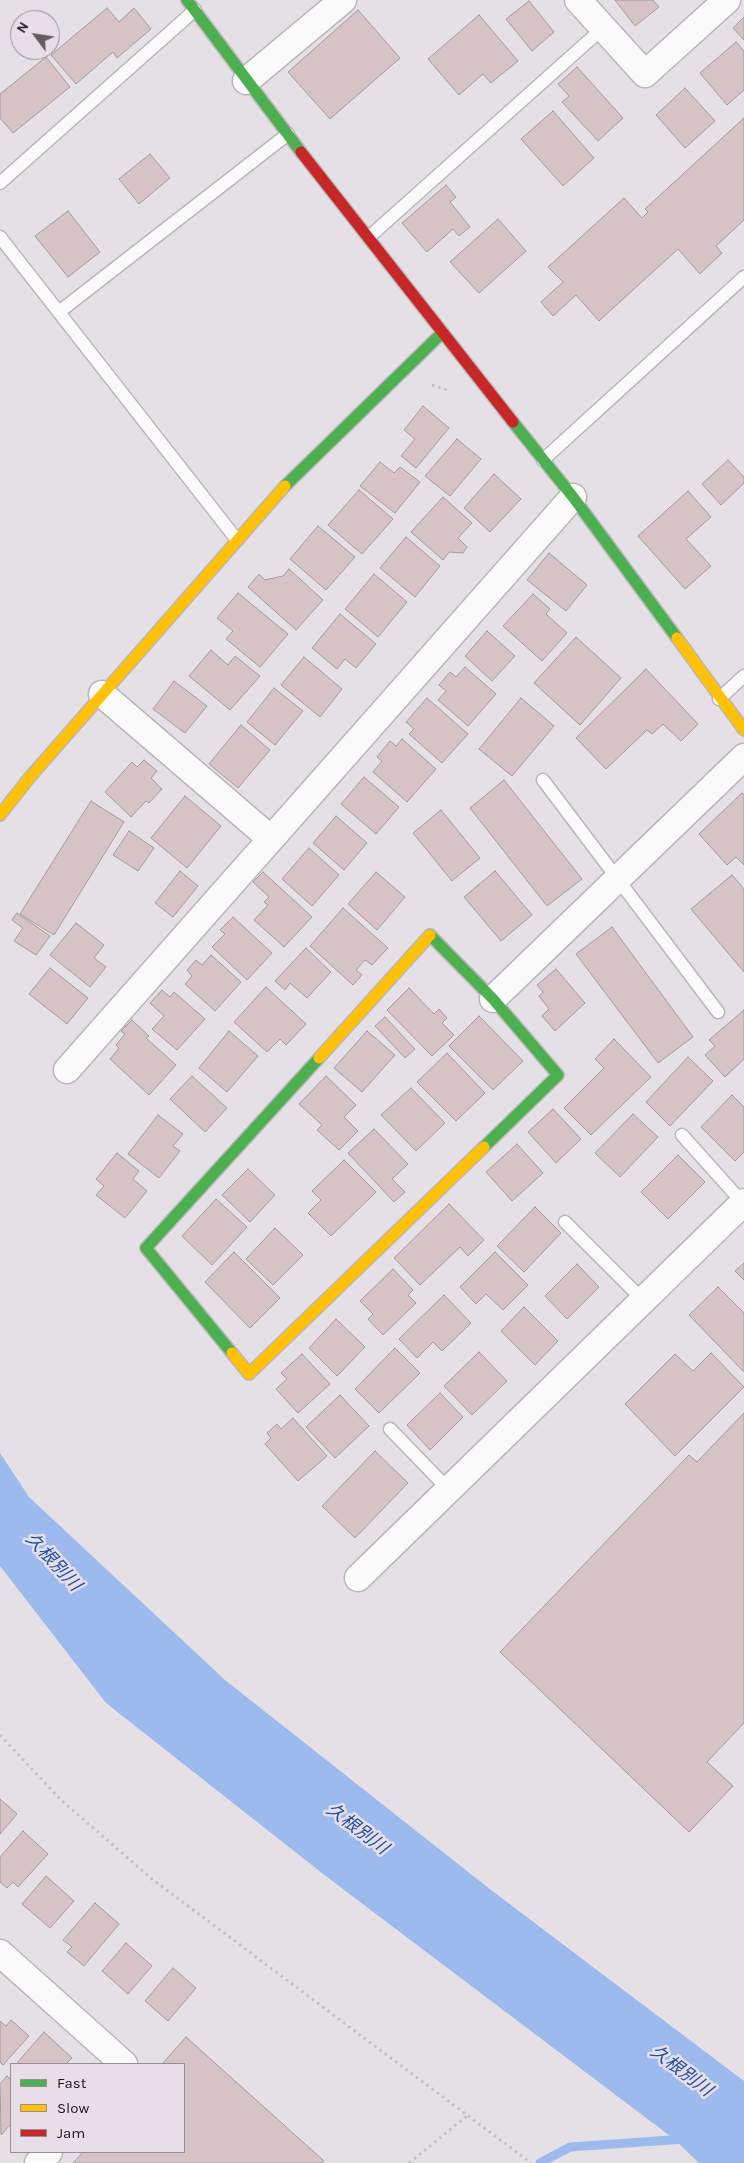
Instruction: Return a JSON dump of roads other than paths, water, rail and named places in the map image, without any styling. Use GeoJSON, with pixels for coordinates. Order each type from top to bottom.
{"type":"FeatureCollection","features":[{"type":"Feature","properties":{"kind":"street"},"geometry":{"type":"LineString","coordinates":[[246,81],[343,0]]}},
{"type":"Feature","properties":{"kind":"street"},"geometry":{"type":"LineString","coordinates":[[578,0],[645,74],[727,0]]}},
{"type":"Feature","properties":{"kind":"street"},"geometry":{"type":"LineString","coordinates":[[191,5],[246,81],[442,333],[573,497],[719,699],[744,730]]}},
{"type":"Feature","properties":{"kind":"street"},"geometry":{"type":"LineString","coordinates":[[0,815],[30,777],[287,483],[442,333]]}},
{"type":"Feature","properties":{"kind":"street"},"geometry":{"type":"LineString","coordinates":[[67,1070],[573,497]]}},
{"type":"Feature","properties":{"kind":"street"},"geometry":{"type":"LineString","coordinates":[[102,694],[271,839]]}},
{"type":"Feature","properties":{"kind":"street"},"geometry":{"type":"LineString","coordinates":[[494,999],[744,757]]}},
{"type":"Feature","properties":{"kind":"street"},"geometry":{"type":"LineString","coordinates":[[430,935],[494,999],[558,1075],[249,1374],[146,1248],[430,935]]}},
{"type":"Feature","properties":{"kind":"street"},"geometry":{"type":"LineString","coordinates":[[358,1578],[744,1202]]}},
{"type":"Feature","properties":{"kind":"street"},"geometry":{"type":"LineString","coordinates":[[0,1953],[123,2063]]}},
{"type":"Feature","properties":{"kind":"street"},"geometry":{"type":"LineString","coordinates":[[38,2163],[48,2153]]}},
{"type":"Feature","properties":{"kind":"lane"},"geometry":{"type":"LineString","coordinates":[[0,183],[191,5]]}},
{"type":"Feature","properties":{"kind":"lane"},"geometry":{"type":"LineString","coordinates":[[369,237],[604,28]]}},
{"type":"Feature","properties":{"kind":"lane"},"geometry":{"type":"LineString","coordinates":[[59,312],[288,134]]}},
{"type":"Feature","properties":{"kind":"lane"},"geometry":{"type":"LineString","coordinates":[[0,237],[237,540]]}},
{"type":"Feature","properties":{"kind":"lane"},"geometry":{"type":"LineString","coordinates":[[543,460],[744,277]]}},
{"type":"Feature","properties":{"kind":"lane"},"geometry":{"type":"LineString","coordinates":[[719,699],[744,676]]}},
{"type":"Feature","properties":{"kind":"lane"},"geometry":{"type":"LineString","coordinates":[[543,780],[718,1012]]}},
{"type":"Feature","properties":{"kind":"lane"},"geometry":{"type":"LineString","coordinates":[[682,1135],[744,1202]]}},
{"type":"Feature","properties":{"kind":"lane"},"geometry":{"type":"LineString","coordinates":[[566,1222],[644,1300]]}},
{"type":"Feature","properties":{"kind":"lane"},"geometry":{"type":"LineString","coordinates":[[390,1429],[449,1490]]}},
{"type":"Feature","properties":{"kind":"water","name":"久根別川"},"geometry":{"type":"Polygon","coordinates":[[[0,1453],[29,1497],[225,1680],[491,1890],[744,2081],[744,2163],[699,2163],[674,2139],[327,1877],[106,1703],[0,1566],[0,1453]]]}},
{"type":"Feature","properties":{"kind":"waterway"},"geometry":{"type":"LineString","coordinates":[[540,2163],[570,2147],[685,2139]]}}]}
